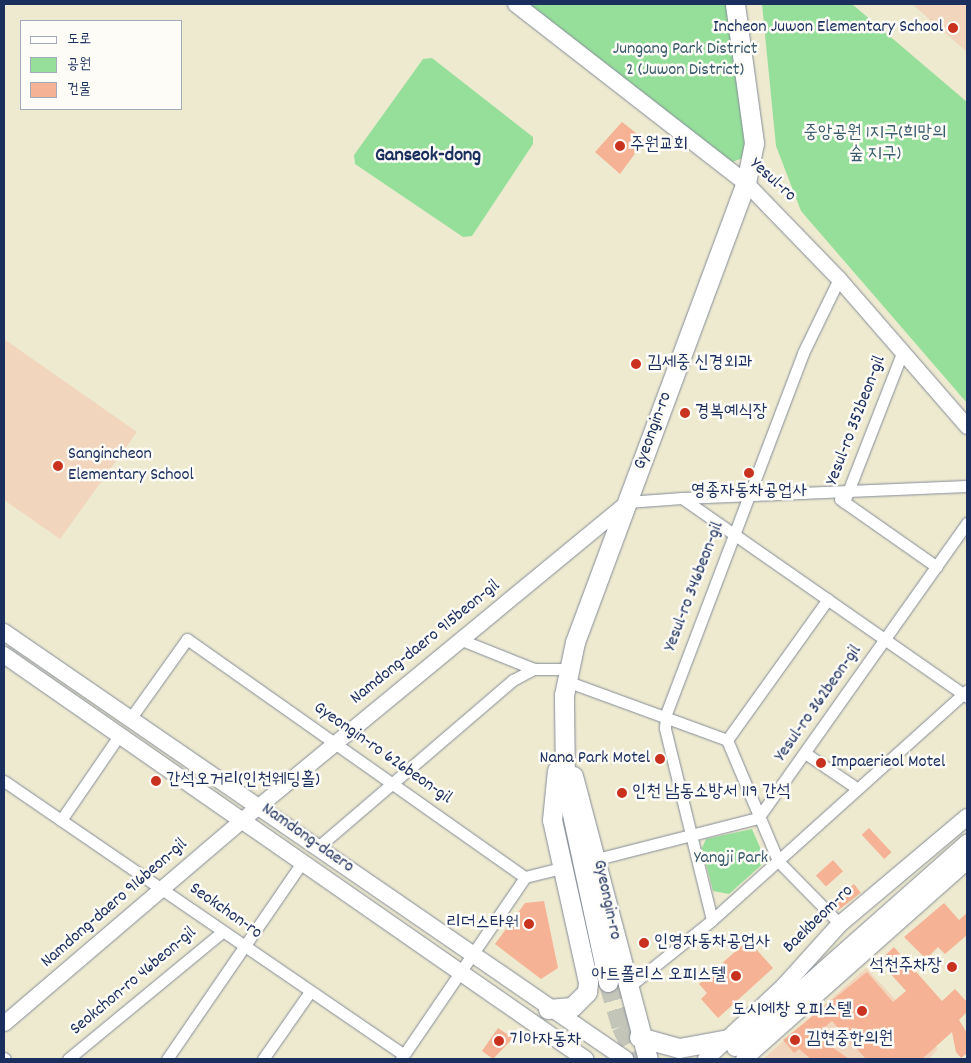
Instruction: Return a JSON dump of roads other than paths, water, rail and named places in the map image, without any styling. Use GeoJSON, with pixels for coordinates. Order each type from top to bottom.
{"type":"FeatureCollection","features":[{"type":"Feature","properties":{"kind":"main road","name":"Yesul-ro"},"geometry":{"type":"LineString","coordinates":[[516,4],[746,183]]}},
{"type":"Feature","properties":{"kind":"main road","name":"Gyeongin-ro"},"geometry":{"type":"LineString","coordinates":[[588,982],[552,820],[567,675],[627,502],[746,183],[754,142],[736,4]]}},
{"type":"Feature","properties":{"kind":"main road"},"geometry":{"type":"LineString","coordinates":[[4,632],[130,719],[250,812],[318,847],[548,1009],[625,1059]]}},
{"type":"Feature","properties":{"kind":"main road","name":"Namdong-daero"},"geometry":{"type":"LineString","coordinates":[[4,655],[120,734],[250,812],[303,861],[460,969],[585,1059]]}},
{"type":"Feature","properties":{"kind":"main road","name":"Gyeongin-ro"},"geometry":{"type":"LineString","coordinates":[[561,742],[597,859],[619,982]]}},
{"type":"Feature","properties":{"kind":"main road","name":"Gyeongin-ro"},"geometry":{"type":"LineString","coordinates":[[561,742],[574,838],[619,982],[648,1059]]}},
{"type":"Feature","properties":{"kind":"main road","name":"Baekbeom-ro"},"geometry":{"type":"LineString","coordinates":[[706,1059],[729,1039],[840,924],[967,818]]}},
{"type":"Feature","properties":{"kind":"main road"},"geometry":{"type":"LineString","coordinates":[[722,1059],[967,843]]}},
{"type":"Feature","properties":{"kind":"main road"},"geometry":{"type":"LineString","coordinates":[[744,1059],[967,861]]}},
{"type":"Feature","properties":{"kind":"main road"},"geometry":{"type":"LineString","coordinates":[[588,982],[593,989],[607,990],[620,984],[619,982]]}},
{"type":"Feature","properties":{"kind":"main road"},"geometry":{"type":"LineString","coordinates":[[548,1009],[562,1010],[580,1002],[588,982]]}},
{"type":"Feature","properties":{"kind":"main road"},"geometry":{"type":"LineString","coordinates":[[639,1037],[679,1048],[729,1039]]}},
{"type":"Feature","properties":{"kind":"street","name":"Yesul-ro"},"geometry":{"type":"LineString","coordinates":[[746,183],[839,279],[967,426]]}},
{"type":"Feature","properties":{"kind":"street","name":"Yesul-ro 346beon-gil"},"geometry":{"type":"LineString","coordinates":[[665,719],[803,353],[839,279]]}},
{"type":"Feature","properties":{"kind":"street","name":"Yesul-ro 352beon-gil"},"geometry":{"type":"LineString","coordinates":[[846,497],[902,353]]}},
{"type":"Feature","properties":{"kind":"street"},"geometry":{"type":"LineString","coordinates":[[846,497],[967,486]]}},
{"type":"Feature","properties":{"kind":"street"},"geometry":{"type":"LineString","coordinates":[[627,502],[829,492],[846,497],[937,566]]}},
{"type":"Feature","properties":{"kind":"street"},"geometry":{"type":"LineString","coordinates":[[619,982],[712,920],[778,861],[855,787],[966,694],[682,498]]}},
{"type":"Feature","properties":{"kind":"street","name":"Namdong-daero 915beon-gil"},"geometry":{"type":"LineString","coordinates":[[250,812],[627,502]]}},
{"type":"Feature","properties":{"kind":"street","name":"Yesul-ro 362beon-gil"},"geometry":{"type":"LineString","coordinates":[[758,818],[806,753],[967,523]]}},
{"type":"Feature","properties":{"kind":"street"},"geometry":{"type":"LineString","coordinates":[[727,740],[828,599]]}},
{"type":"Feature","properties":{"kind":"street","name":"Gyeongin-ro 626beon-gil"},"geometry":{"type":"LineString","coordinates":[[130,719],[187,639],[336,742],[525,877]]}},
{"type":"Feature","properties":{"kind":"street"},"geometry":{"type":"LineString","coordinates":[[459,640],[534,669],[567,675],[665,719],[727,740],[758,818],[778,861],[840,924]]}},
{"type":"Feature","properties":{"kind":"street"},"geometry":{"type":"LineString","coordinates":[[318,847],[394,784],[513,680],[534,669]]}},
{"type":"Feature","properties":{"kind":"street"},"geometry":{"type":"LineString","coordinates":[[665,719],[712,920]]}},
{"type":"Feature","properties":{"kind":"street"},"geometry":{"type":"LineString","coordinates":[[61,820],[120,734]]}},
{"type":"Feature","properties":{"kind":"street"},"geometry":{"type":"LineString","coordinates":[[806,753],[855,787]]}},
{"type":"Feature","properties":{"kind":"street","name":"Seokchon-ro"},"geometry":{"type":"LineString","coordinates":[[4,781],[162,889],[401,1057]]}},
{"type":"Feature","properties":{"kind":"street","name":"Namdong-daero 916beon-gil"},"geometry":{"type":"LineString","coordinates":[[4,1024],[250,812]]}},
{"type":"Feature","properties":{"kind":"street"},"geometry":{"type":"LineString","coordinates":[[597,859],[758,818]]}},
{"type":"Feature","properties":{"kind":"street"},"geometry":{"type":"LineString","coordinates":[[167,1059],[303,861]]}},
{"type":"Feature","properties":{"kind":"street"},"geometry":{"type":"LineString","coordinates":[[401,1057],[470,954],[525,877],[562,868]]}},
{"type":"Feature","properties":{"kind":"street","name":"Seokchon-ro 46beon-gil"},"geometry":{"type":"LineString","coordinates":[[68,1059],[222,932]]}},
{"type":"Feature","properties":{"kind":"street"},"geometry":{"type":"LineString","coordinates":[[263,1059],[309,993]]}},
{"type":"Feature","properties":{"kind":"tunnel"},"geometry":{"type":"LineString","coordinates":[[608,982],[621,1026],[637,1059]]}},
{"type":"Feature","properties":{"kind":"place","name":"Incheon Juwon Elementary School"},"geometry":{"type":"Point","coordinates":[953,28]}},
{"type":"Feature","properties":{"kind":"place","name":"주원교회"},"geometry":{"type":"Point","coordinates":[620,146]}},
{"type":"Feature","properties":{"kind":"place","name":"김세중 신경외과"},"geometry":{"type":"Point","coordinates":[636,364]}},
{"type":"Feature","properties":{"kind":"place","name":"경복예식장"},"geometry":{"type":"Point","coordinates":[685,413]}},
{"type":"Feature","properties":{"kind":"place","name":"Sangincheon Elementary School"},"geometry":{"type":"Point","coordinates":[58,466]}},
{"type":"Feature","properties":{"kind":"place","name":"영종자동차공업사"},"geometry":{"type":"Point","coordinates":[749,473]}},
{"type":"Feature","properties":{"kind":"place","name":"Nana Park Motel"},"geometry":{"type":"Point","coordinates":[660,759]}},
{"type":"Feature","properties":{"kind":"place","name":"Impaerieol Motel"},"geometry":{"type":"Point","coordinates":[821,763]}},
{"type":"Feature","properties":{"kind":"place","name":"간석오거리(인천웨딩홀)"},"geometry":{"type":"Point","coordinates":[156,781]}},
{"type":"Feature","properties":{"kind":"place","name":"인천 남동소방서 119 간석"},"geometry":{"type":"Point","coordinates":[622,793]}},
{"type":"Feature","properties":{"kind":"place","name":"리더스타워"},"geometry":{"type":"Point","coordinates":[529,924]}},
{"type":"Feature","properties":{"kind":"place","name":"인영자동차공업사"},"geometry":{"type":"Point","coordinates":[644,943]}},
{"type":"Feature","properties":{"kind":"place","name":"석천주차장"},"geometry":{"type":"Point","coordinates":[952,967]}},
{"type":"Feature","properties":{"kind":"place","name":"아트폴리스 오피스텔"},"geometry":{"type":"Point","coordinates":[736,976]}},
{"type":"Feature","properties":{"kind":"place","name":"도시에창 오피스텔"},"geometry":{"type":"Point","coordinates":[862,1011]}},
{"type":"Feature","properties":{"kind":"place","name":"김현중한의원"},"geometry":{"type":"Point","coordinates":[795,1040]}},
{"type":"Feature","properties":{"kind":"place","name":"기아자동차"},"geometry":{"type":"Point","coordinates":[499,1041]}},
{"type":"Feature","properties":{"kind":"district","name":"Ganseok-dong"},"geometry":{"type":"Point","coordinates":[428,156]}},
{"type":"Feature","properties":{"kind":"park label","name":"Jungang Park District 2 (Juwon District)"},"geometry":{"type":"Point","coordinates":[685,61]}},
{"type":"Feature","properties":{"kind":"park label","name":"중앙공원 1지구(희망의 숲 지구)"},"geometry":{"type":"Point","coordinates":[875,145]}},
{"type":"Feature","properties":{"kind":"park label","name":"Yangji Park"},"geometry":{"type":"Point","coordinates":[731,859]}}]}
